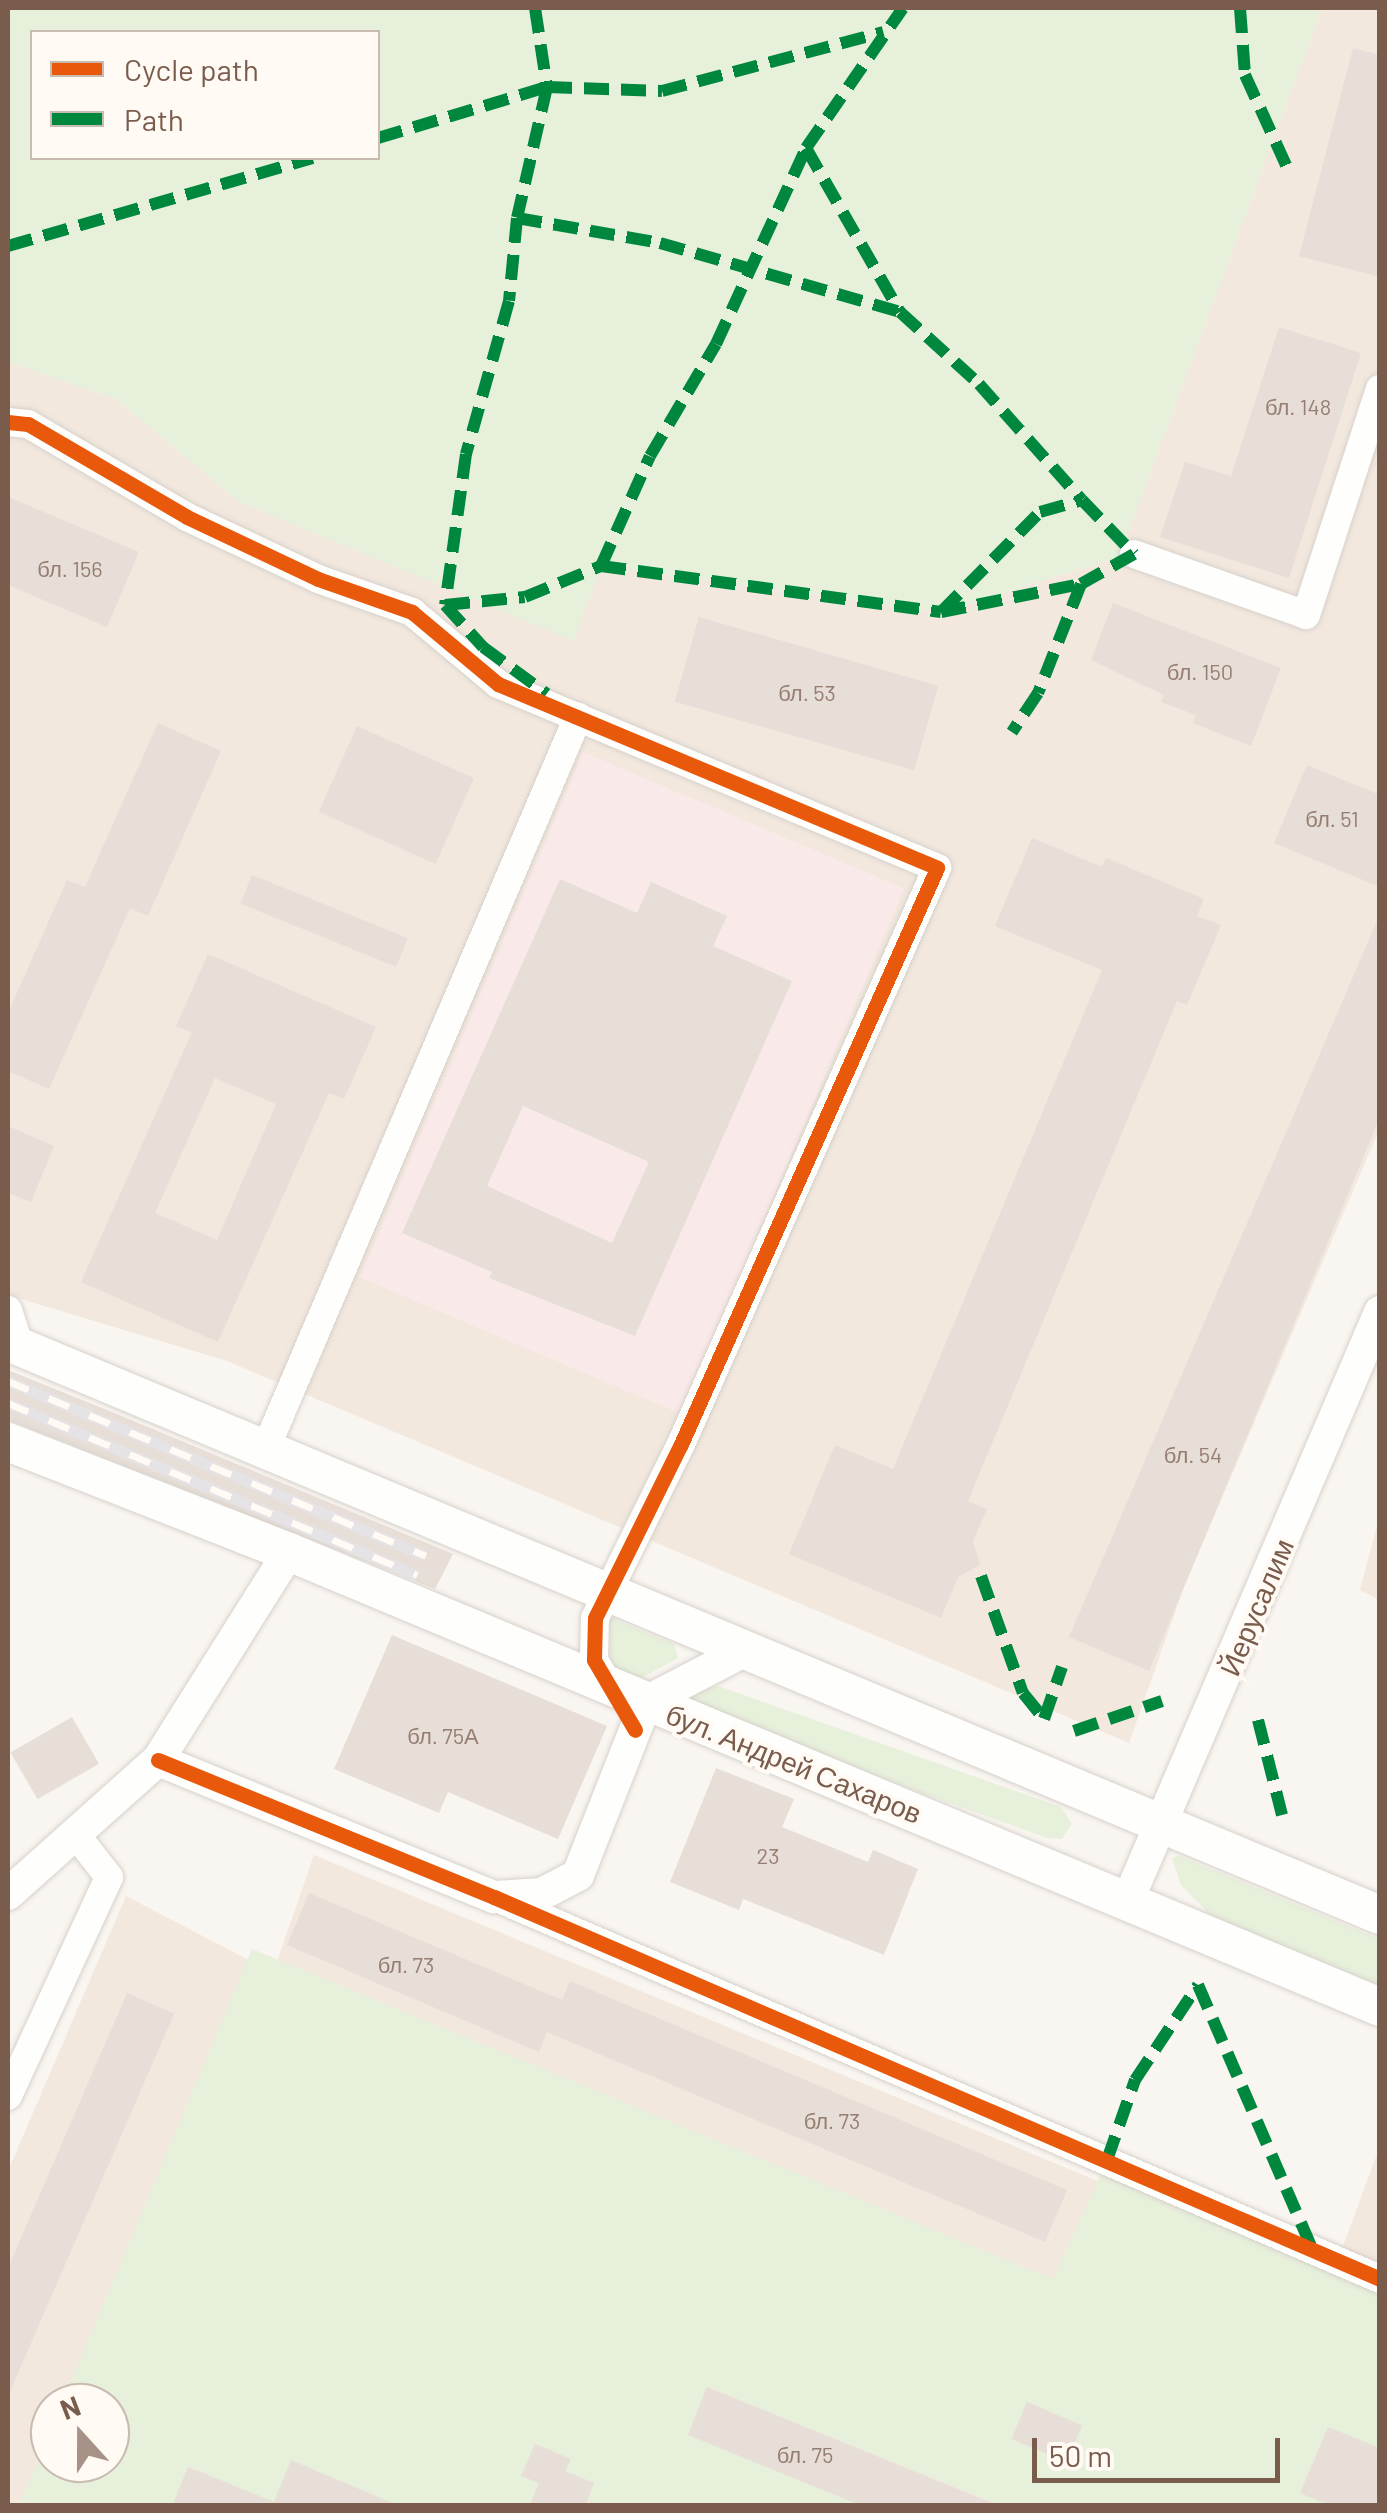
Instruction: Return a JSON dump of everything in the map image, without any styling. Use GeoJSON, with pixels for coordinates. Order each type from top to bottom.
{"type":"FeatureCollection","features":[{"type":"Feature","properties":{"kind":"main road"},"geometry":{"type":"LineString","coordinates":[[14,1344],[1380,1915]]}},
{"type":"Feature","properties":{"kind":"main road","name":"бул. Андрей Сахаров"},"geometry":{"type":"LineString","coordinates":[[8,1442],[289,1552],[610,1687],[640,1716],[1128,1900],[1380,2007]]}},
{"type":"Feature","properties":{"kind":"street"},"geometry":{"type":"LineString","coordinates":[[1134,554],[1306,615],[1380,389]]}},
{"type":"Feature","properties":{"kind":"street"},"geometry":{"type":"LineString","coordinates":[[8,422],[28,424],[187,517],[318,579],[412,612],[498,684],[937,868],[608,1592],[592,1642],[610,1687]]}},
{"type":"Feature","properties":{"kind":"street"},"geometry":{"type":"LineString","coordinates":[[266,1448],[578,717]]}},
{"type":"Feature","properties":{"kind":"street"},"geometry":{"type":"LineString","coordinates":[[8,1310],[14,1344]]}},
{"type":"Feature","properties":{"kind":"street","name":"Йерусалим"},"geometry":{"type":"LineString","coordinates":[[1128,1900],[1372,1355],[1380,1312]]}},
{"type":"Feature","properties":{"kind":"street"},"geometry":{"type":"LineString","coordinates":[[8,1894],[158,1760],[289,1552]]}},
{"type":"Feature","properties":{"kind":"street"},"geometry":{"type":"LineString","coordinates":[[494,1897],[542,1894],[578,1875],[640,1716],[748,1649]]}},
{"type":"Feature","properties":{"kind":"street"},"geometry":{"type":"LineString","coordinates":[[158,1760],[494,1897],[1380,2278]]}},
{"type":"Feature","properties":{"kind":"street"},"geometry":{"type":"LineString","coordinates":[[8,2096],[109,1876],[77,1836]]}},
{"type":"Feature","properties":{"kind":"shaded area"},"geometry":{"type":"Polygon","coordinates":[[[1322,8],[1379,8],[1379,1130],[1184,1587],[1129,1743],[227,1361],[8,1295],[8,362],[116,399],[238,501],[574,640],[601,566],[941,612],[1119,557],[1322,8]]]}},
{"type":"Feature","properties":{"kind":"shaded area"},"geometry":{"type":"Polygon","coordinates":[[[583,752],[904,888],[681,1414],[360,1278],[583,752]]]}},
{"type":"Feature","properties":{"kind":"shaded area"},"geometry":{"type":"Polygon","coordinates":[[[1379,1518],[1380,1600],[1360,1590],[1379,1518]]]}},
{"type":"Feature","properties":{"kind":"shaded area"},"geometry":{"type":"Polygon","coordinates":[[[314,1855],[1331,2278],[1379,2149],[1379,2505],[8,2506],[8,2171],[126,1896],[273,1973],[314,1855]]]}},
{"type":"Feature","properties":{"kind":"green space"},"geometry":{"type":"Polygon","coordinates":[[[8,8],[1322,8],[1119,557],[941,612],[601,566],[574,641],[238,501],[116,399],[8,362],[8,8]]]}},
{"type":"Feature","properties":{"kind":"green space"},"geometry":{"type":"Polygon","coordinates":[[[609,1617],[674,1644],[678,1658],[627,1686],[610,1661],[609,1617]]]}},
{"type":"Feature","properties":{"kind":"green space"},"geometry":{"type":"Polygon","coordinates":[[[718,1686],[1061,1807],[1072,1824],[1062,1839],[1047,1838],[774,1740],[681,1697],[718,1686]]]}},
{"type":"Feature","properties":{"kind":"green space"},"geometry":{"type":"Polygon","coordinates":[[[1179,1856],[1379,1939],[1379,1994],[1217,1922],[1181,1885],[1172,1858],[1179,1856]]]}},
{"type":"Feature","properties":{"kind":"green space"},"geometry":{"type":"Polygon","coordinates":[[[252,1949],[1053,2279],[1107,2160],[1379,2279],[1379,2448],[1327,2428],[1300,2492],[1331,2505],[999,2505],[708,2387],[688,2435],[862,2505],[594,2505],[588,2498],[594,2483],[565,2471],[570,2459],[535,2444],[521,2475],[539,2483],[529,2505],[375,2505],[378,2496],[291,2461],[274,2502],[189,2467],[172,2505],[19,2506],[30,2479],[30,2483],[130,2483],[130,2383],[70,2383],[252,1949]]]}},
{"type":"Feature","properties":{"kind":"building"},"geometry":{"type":"Polygon","coordinates":[[[1353,48],[1380,55],[1380,277],[1299,256],[1353,48]]]}},
{"type":"Feature","properties":{"kind":"building"},"geometry":{"type":"Polygon","coordinates":[[[1279,327],[1361,353],[1289,578],[1160,537],[1185,462],[1231,476],[1279,327]]]}},
{"type":"Feature","properties":{"kind":"building"},"geometry":{"type":"Polygon","coordinates":[[[8,497],[139,552],[107,627],[8,585],[8,497]]]}},
{"type":"Feature","properties":{"kind":"building"},"geometry":{"type":"Polygon","coordinates":[[[1113,603],[1281,668],[1251,746],[1193,723],[1196,715],[1161,702],[1164,695],[1091,660],[1113,603]]]}},
{"type":"Feature","properties":{"kind":"building"},"geometry":{"type":"Polygon","coordinates":[[[699,617],[938,686],[914,770],[675,702],[699,617]]]}},
{"type":"Feature","properties":{"kind":"building"},"geometry":{"type":"Polygon","coordinates":[[[158,723],[221,751],[148,916],[130,908],[49,1089],[8,1071],[8,1013],[67,880],[85,887],[158,723]]]}},
{"type":"Feature","properties":{"kind":"building"},"geometry":{"type":"Polygon","coordinates":[[[357,726],[474,778],[436,864],[319,812],[357,726]]]}},
{"type":"Feature","properties":{"kind":"building"},"geometry":{"type":"Polygon","coordinates":[[[1307,765],[1380,795],[1380,887],[1274,843],[1307,765]]]}},
{"type":"Feature","properties":{"kind":"building"},"geometry":{"type":"Polygon","coordinates":[[[1032,838],[1102,867],[1106,858],[1204,899],[1197,916],[1221,925],[1187,1005],[1177,1001],[968,1501],[987,1509],[973,1541],[980,1565],[958,1577],[941,1618],[789,1554],[835,1445],[893,1469],[1102,970],[995,926],[1032,838]]]}},
{"type":"Feature","properties":{"kind":"building"},"geometry":{"type":"Polygon","coordinates":[[[252,875],[408,938],[396,967],[240,904],[252,875]]]}},
{"type":"Feature","properties":{"kind":"building"},"geometry":{"type":"Polygon","coordinates":[[[560,879],[637,913],[651,882],[727,916],[713,946],[792,981],[635,1336],[489,1278],[492,1272],[402,1233],[560,879]],[[523,1106],[487,1186],[612,1243],[649,1162],[523,1106]]]}},
{"type":"Feature","properties":{"kind":"building"},"geometry":{"type":"Polygon","coordinates":[[[1380,914],[1380,1117],[1149,1671],[1069,1637],[1380,914]]]}},
{"type":"Feature","properties":{"kind":"building"},"geometry":{"type":"Polygon","coordinates":[[[208,954],[376,1027],[344,1099],[329,1093],[218,1342],[81,1282],[192,1032],[176,1026],[208,954]],[[215,1078],[155,1213],[217,1240],[276,1104],[215,1078]]]}},
{"type":"Feature","properties":{"kind":"building"},"geometry":{"type":"Polygon","coordinates":[[[8,1126],[54,1146],[31,1202],[8,1193],[8,1126]]]}},
{"type":"Feature","properties":{"kind":"building"},"geometry":{"type":"Polygon","coordinates":[[[8,1370],[453,1554],[435,1589],[8,1420],[8,1370]]]}},
{"type":"Feature","properties":{"kind":"building"},"geometry":{"type":"Polygon","coordinates":[[[392,1635],[607,1726],[558,1839],[448,1792],[439,1813],[334,1769],[392,1635]]]}},
{"type":"Feature","properties":{"kind":"building"},"geometry":{"type":"Polygon","coordinates":[[[72,1717],[99,1764],[38,1799],[11,1752],[72,1717]]]}},
{"type":"Feature","properties":{"kind":"building"},"geometry":{"type":"Polygon","coordinates":[[[716,1768],[794,1799],[782,1827],[868,1862],[873,1850],[918,1869],[884,1955],[743,1899],[739,1910],[670,1882],[716,1768]]]}},
{"type":"Feature","properties":{"kind":"building"},"geometry":{"type":"Polygon","coordinates":[[[309,1893],[562,2000],[570,1981],[1067,2190],[1045,2242],[547,2032],[539,2052],[287,1945],[309,1893]]]}},
{"type":"Feature","properties":{"kind":"building"},"geometry":{"type":"Polygon","coordinates":[[[127,1993],[174,2014],[8,2396],[8,2268],[127,1993]]]}},
{"type":"Feature","properties":{"kind":"building"},"geometry":{"type":"Polygon","coordinates":[[[707,2387],[997,2505],[862,2506],[688,2435],[707,2387]]]}},
{"type":"Feature","properties":{"kind":"building"},"geometry":{"type":"Polygon","coordinates":[[[1027,2402],[1082,2425],[1067,2462],[1011,2439],[1027,2402]]]}},
{"type":"Feature","properties":{"kind":"building"},"geometry":{"type":"Polygon","coordinates":[[[1328,2427],[1380,2448],[1380,2506],[1331,2506],[1300,2493],[1328,2427]]]}},
{"type":"Feature","properties":{"kind":"building"},"geometry":{"type":"Polygon","coordinates":[[[535,2444],[571,2459],[565,2471],[594,2483],[585,2506],[529,2506],[539,2483],[521,2476],[535,2444]]]}},
{"type":"Feature","properties":{"kind":"building"},"geometry":{"type":"Polygon","coordinates":[[[291,2460],[399,2506],[172,2506],[188,2467],[274,2502],[291,2460]]]}},
{"type":"Feature","properties":{"kind":"railway"},"geometry":{"type":"LineString","coordinates":[[8,1381],[426,1556]]}},
{"type":"Feature","properties":{"kind":"railway"},"geometry":{"type":"LineString","coordinates":[[8,1403],[417,1575]]}},
{"type":"Feature","properties":{"kind":"marked path"},"geometry":{"type":"LineString","coordinates":[[535,8],[547,87],[517,218],[509,301],[466,454],[445,605],[483,647],[547,694]]}},
{"type":"Feature","properties":{"kind":"marked path"},"geometry":{"type":"LineString","coordinates":[[601,566],[650,456],[716,344],[806,148],[903,8]]}},
{"type":"Feature","properties":{"kind":"marked path"},"geometry":{"type":"LineString","coordinates":[[1240,8],[1245,75],[1287,167]]}},
{"type":"Feature","properties":{"kind":"marked path"},"geometry":{"type":"LineString","coordinates":[[380,137],[547,87],[662,91],[883,32]]}},
{"type":"Feature","properties":{"kind":"marked path"},"geometry":{"type":"LineString","coordinates":[[806,148],[900,312],[979,384],[1082,500]]}},
{"type":"Feature","properties":{"kind":"marked path"},"geometry":{"type":"LineString","coordinates":[[8,246],[306,160]]}},
{"type":"Feature","properties":{"kind":"marked path"},"geometry":{"type":"LineString","coordinates":[[517,218],[660,243],[900,312]]}},
{"type":"Feature","properties":{"kind":"marked path"},"geometry":{"type":"LineString","coordinates":[[941,612],[1040,512],[1082,500],[1134,554],[1081,584],[1038,693],[1012,732]]}},
{"type":"Feature","properties":{"kind":"marked path"},"geometry":{"type":"LineString","coordinates":[[445,605],[525,597],[601,566],[941,612],[1081,584]]}},
{"type":"Feature","properties":{"kind":"marked path"},"geometry":{"type":"LineString","coordinates":[[981,1576],[1023,1693],[1044,1719]]}},
{"type":"Feature","properties":{"kind":"marked path"},"geometry":{"type":"LineString","coordinates":[[1044,1719],[1062,1667]]}},
{"type":"Feature","properties":{"kind":"marked path"},"geometry":{"type":"LineString","coordinates":[[1074,1731],[1162,1701]]}},
{"type":"Feature","properties":{"kind":"marked path"},"geometry":{"type":"LineString","coordinates":[[1258,1720],[1282,1815]]}},
{"type":"Feature","properties":{"kind":"marked path"},"geometry":{"type":"LineString","coordinates":[[1198,1985],[1313,2251]]}},
{"type":"Feature","properties":{"kind":"marked path"},"geometry":{"type":"LineString","coordinates":[[1107,2160],[1135,2080],[1198,1985]]}},
{"type":"Feature","properties":{"kind":"cycle path"},"geometry":{"type":"LineString","coordinates":[[8,422],[28,424],[187,517],[318,579],[412,612],[498,684],[937,868],[681,1444],[595,1618],[594,1660],[635,1730]]}},
{"type":"Feature","properties":{"kind":"cycle path"},"geometry":{"type":"LineString","coordinates":[[158,1760],[494,1897],[1380,2279]]}}]}
